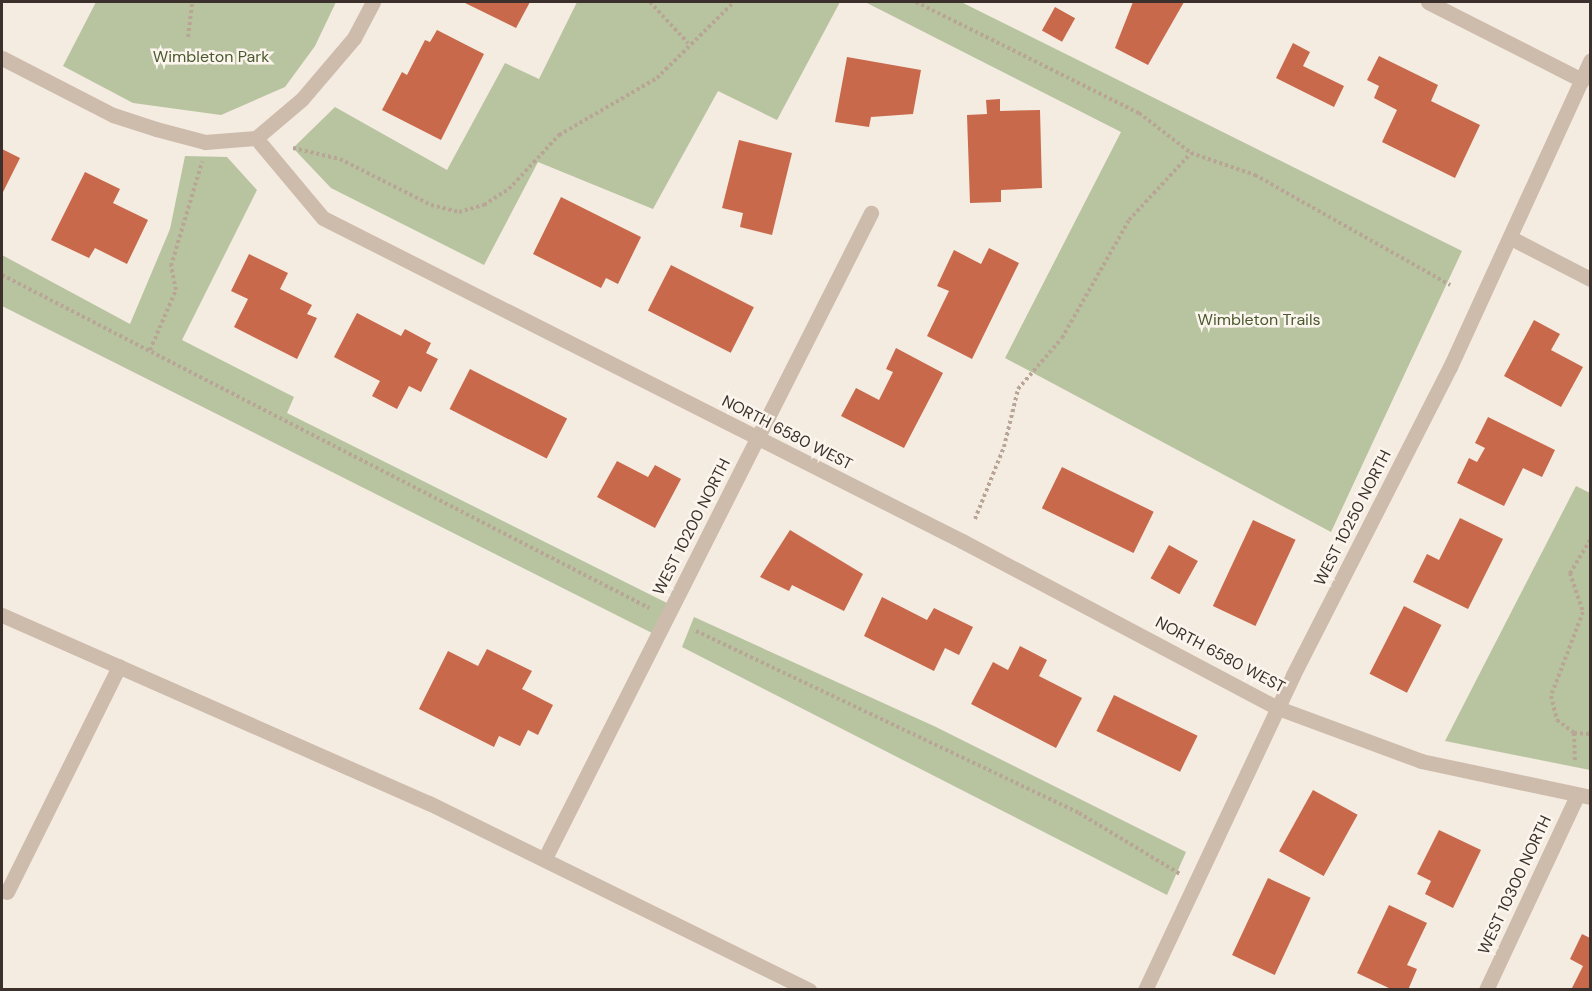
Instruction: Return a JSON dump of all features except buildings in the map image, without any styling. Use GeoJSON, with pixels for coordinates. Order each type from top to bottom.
{"type":"FeatureCollection","features":[{"type":"Feature","properties":{"kind":"street"},"geometry":{"type":"LineString","coordinates":[[2,58],[113,115],[156,129],[205,142],[256,138],[302,99],[354,38],[373,2]]}},
{"type":"Feature","properties":{"kind":"street"},"geometry":{"type":"LineString","coordinates":[[1428,2],[1582,81]]}},
{"type":"Feature","properties":{"kind":"street","name":"WEST 10250 NORTH"},"geometry":{"type":"LineString","coordinates":[[1145,990],[1278,708],[1511,238],[1590,61]]}},
{"type":"Feature","properties":{"kind":"street","name":"NORTH 6580 WEST"},"geometry":{"type":"LineString","coordinates":[[256,138],[323,218],[757,438],[1278,708],[1420,761],[1584,796]]}},
{"type":"Feature","properties":{"kind":"street","name":"WEST 10200 NORTH"},"geometry":{"type":"LineString","coordinates":[[545,858],[871,213]]}},
{"type":"Feature","properties":{"kind":"street"},"geometry":{"type":"LineString","coordinates":[[1511,238],[1590,279]]}},
{"type":"Feature","properties":{"kind":"street"},"geometry":{"type":"LineString","coordinates":[[2,615],[545,858],[809,990]]}},
{"type":"Feature","properties":{"kind":"street"},"geometry":{"type":"LineString","coordinates":[[7,892],[119,666]]}},
{"type":"Feature","properties":{"kind":"street","name":"WEST 10300 NORTH"},"geometry":{"type":"LineString","coordinates":[[1486,990],[1584,796]]}},
{"type":"Feature","properties":{"kind":"path"},"geometry":{"type":"LineString","coordinates":[[189,37],[192,2]]}},
{"type":"Feature","properties":{"kind":"path"},"geometry":{"type":"LineString","coordinates":[[650,2],[688,43]]}},
{"type":"Feature","properties":{"kind":"path"},"geometry":{"type":"LineString","coordinates":[[293,148],[340,159],[431,205],[459,212],[484,205],[509,189],[559,135],[657,78],[688,43],[734,2]]}},
{"type":"Feature","properties":{"kind":"path"},"geometry":{"type":"LineString","coordinates":[[916,2],[1139,113],[1191,153],[1255,175],[1450,285]]}},
{"type":"Feature","properties":{"kind":"path"},"geometry":{"type":"LineString","coordinates":[[975,519],[1004,447],[1018,389],[1062,338],[1129,220],[1191,153]]}},
{"type":"Feature","properties":{"kind":"path"},"geometry":{"type":"LineString","coordinates":[[150,350],[176,290],[171,266],[202,162]]}},
{"type":"Feature","properties":{"kind":"path"},"geometry":{"type":"LineString","coordinates":[[2,275],[655,611]]}},
{"type":"Feature","properties":{"kind":"path"},"geometry":{"type":"LineString","coordinates":[[1590,540],[1570,573],[1583,612],[1551,696],[1557,720],[1574,733],[1590,734]]}},
{"type":"Feature","properties":{"kind":"path"},"geometry":{"type":"LineString","coordinates":[[696,631],[1079,813],[1194,882]]}},
{"type":"Feature","properties":{"kind":"path"},"geometry":{"type":"LineString","coordinates":[[1574,733],[1575,763]]}},
{"type":"Feature","properties":{"kind":"green space","name":"Wimbleton Park"},"geometry":{"type":"Polygon","coordinates":[[[96,2],[336,2],[315,46],[285,87],[221,115],[133,103],[63,66],[96,2]]]}},
{"type":"Feature","properties":{"kind":"green space"},"geometry":{"type":"Polygon","coordinates":[[[577,2],[840,2],[777,120],[718,91],[653,209],[538,162],[484,265],[331,188],[293,148],[335,107],[447,170],[505,63],[539,79],[577,2]]]}},
{"type":"Feature","properties":{"kind":"green space","name":"Wimbleton Trails"},"geometry":{"type":"Polygon","coordinates":[[[865,2],[961,2],[1462,251],[1331,532],[1005,358],[1121,132],[865,2]]]}},
{"type":"Feature","properties":{"kind":"green space"},"geometry":{"type":"Polygon","coordinates":[[[185,156],[227,157],[257,190],[182,340],[294,397],[287,413],[667,603],[652,633],[2,306],[2,255],[130,324],[170,229],[185,156]]]}},
{"type":"Feature","properties":{"kind":"green space"},"geometry":{"type":"Polygon","coordinates":[[[1576,486],[1590,493],[1590,770],[1445,741],[1576,486]]]}},
{"type":"Feature","properties":{"kind":"green space"},"geometry":{"type":"Polygon","coordinates":[[[694,617],[936,727],[1186,852],[1167,895],[682,647],[694,617]]]}}]}
